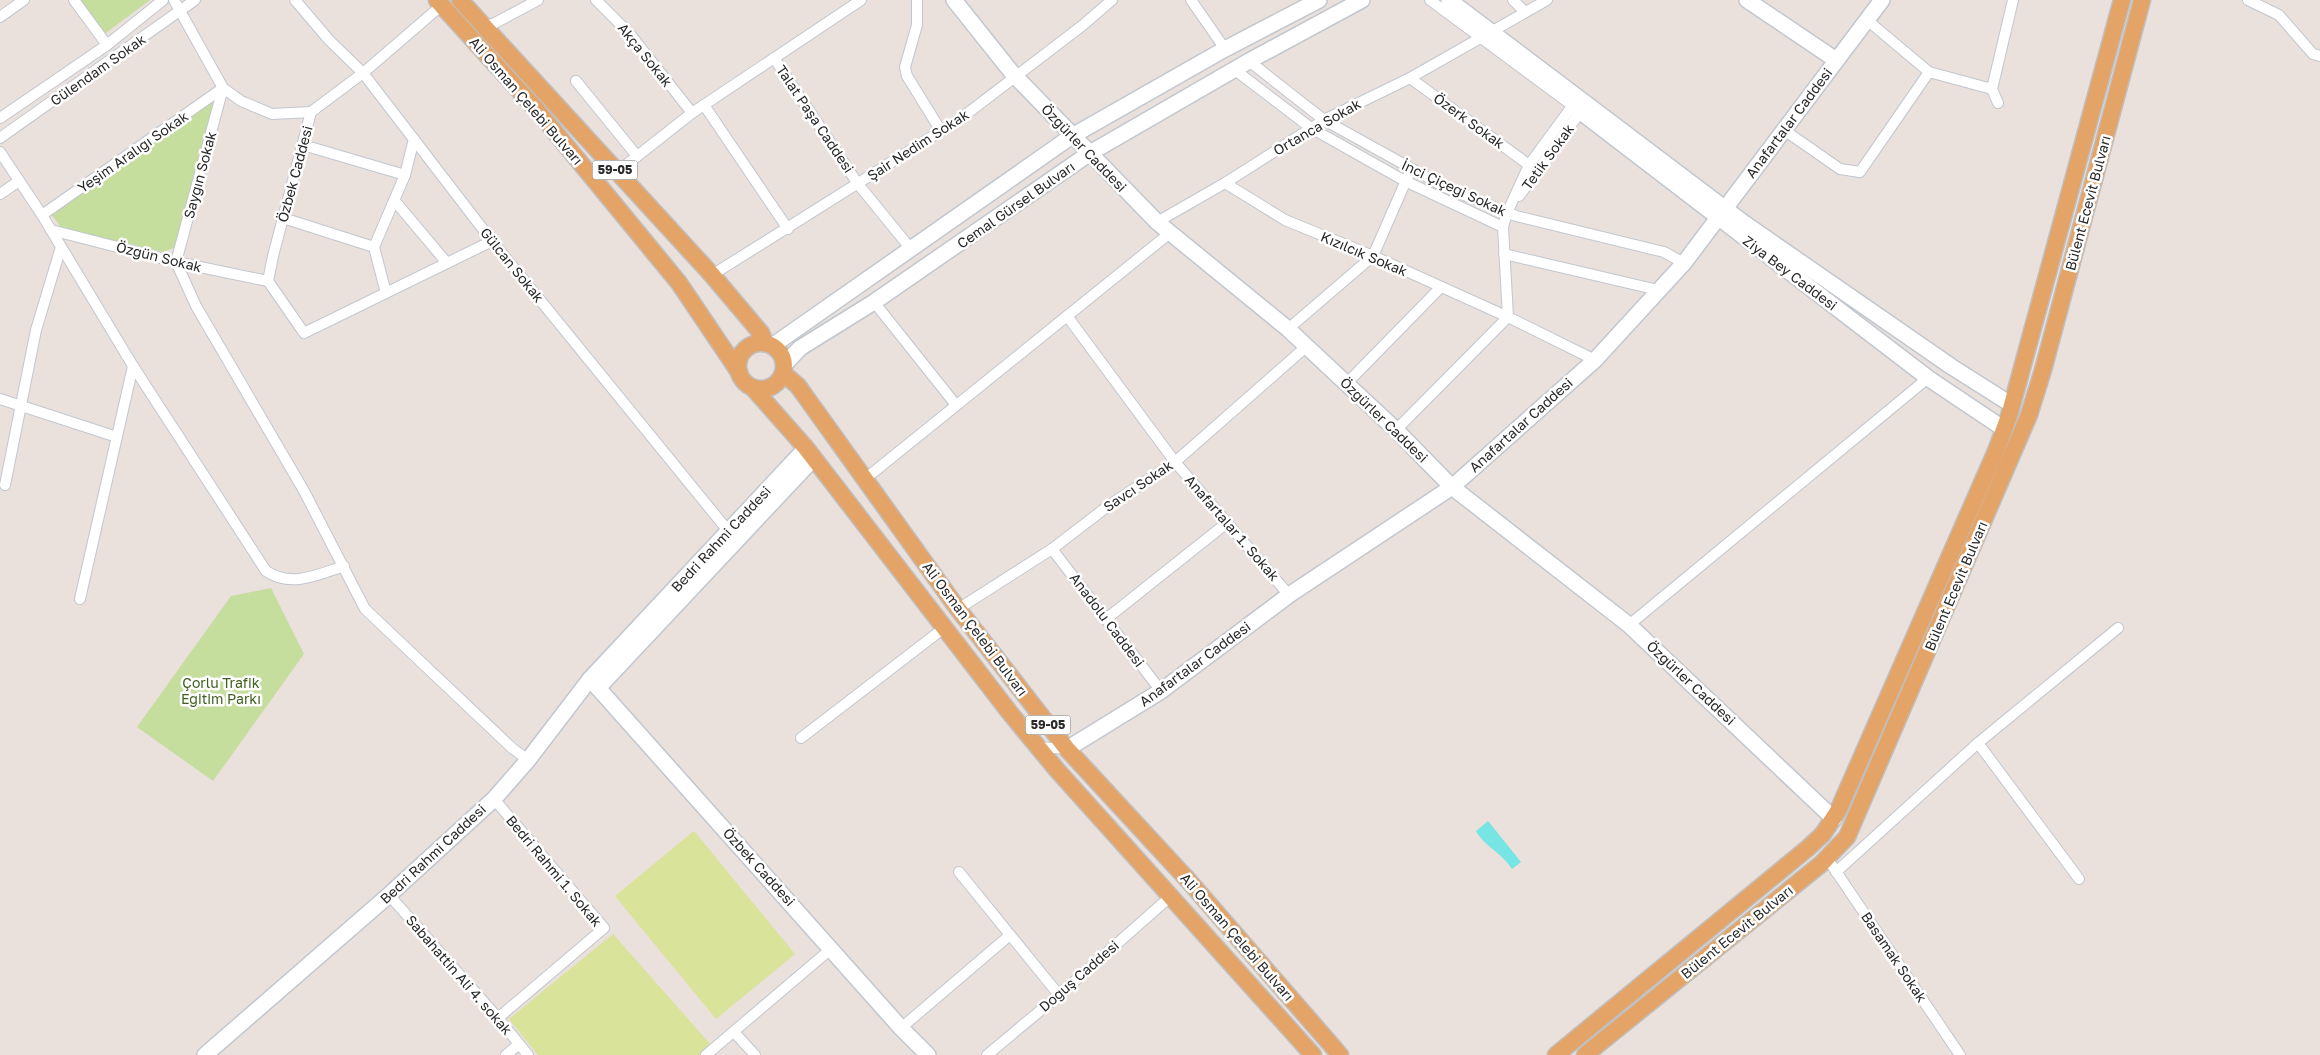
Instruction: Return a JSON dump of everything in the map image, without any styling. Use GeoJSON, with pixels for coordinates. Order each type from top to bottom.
{"type":"FeatureCollection","features":[{"type":"Feature","properties":{"kind":"main road","name":"Ali Osman Çelebi Bulvarı"},"geometry":{"type":"LineString","coordinates":[[460,0],[712,275],[769,345]]}},
{"type":"Feature","properties":{"kind":"main road"},"geometry":{"type":"LineString","coordinates":[[1556,1055],[1808,848],[1823,834],[1834,819],[1855,776],[2004,429],[2122,0]]}},
{"type":"Feature","properties":{"kind":"main road","name":"Bülent Ecevit Bulvarı"},"geometry":{"type":"LineString","coordinates":[[1585,1055],[1832,865],[1847,837],[2029,415],[2043,370],[2142,0]]}},
{"type":"Feature","properties":{"kind":"main road","name":"Ali Osman Çelebi Bulvarı"},"geometry":{"type":"LineString","coordinates":[[440,2],[536,110],[679,283],[739,372]]}},
{"type":"Feature","properties":{"kind":"main road"},"geometry":{"type":"LineString","coordinates":[[757,343],[769,345],[778,351],[784,369],[774,385],[760,389],[753,388],[742,379],[738,364],[744,351],[757,343]]}},
{"type":"Feature","properties":{"kind":"main road","name":"Ali Osman Çelebi Bulvarı"},"geometry":{"type":"LineString","coordinates":[[784,369],[958,609],[1067,749],[1188,880],[1340,1055]]}},
{"type":"Feature","properties":{"kind":"main road","name":"Ali Osman Çelebi Bulvarı"},"geometry":{"type":"LineString","coordinates":[[753,388],[810,453],[944,628],[1038,746],[1313,1055]]}},
{"type":"Feature","properties":{"kind":"street"},"geometry":{"type":"LineString","coordinates":[[0,17],[24,0]]}},
{"type":"Feature","properties":{"kind":"street"},"geometry":{"type":"LineString","coordinates":[[74,0],[107,45]]}},
{"type":"Feature","properties":{"kind":"street","name":"Gülendam Sokak"},"geometry":{"type":"LineString","coordinates":[[0,118],[107,45],[163,0]]}},
{"type":"Feature","properties":{"kind":"street"},"geometry":{"type":"LineString","coordinates":[[174,0],[223,88],[241,101],[272,114],[312,112]]}},
{"type":"Feature","properties":{"kind":"street","name":"Gülendam Sokak"},"geometry":{"type":"LineString","coordinates":[[0,138],[181,12],[194,0]]}},
{"type":"Feature","properties":{"kind":"street","name":"Gülcan Sokak"},"geometry":{"type":"LineString","coordinates":[[295,0],[329,40],[363,73],[492,241],[729,532]]}},
{"type":"Feature","properties":{"kind":"street"},"geometry":{"type":"LineString","coordinates":[[485,26],[538,0]]}},
{"type":"Feature","properties":{"kind":"street","name":"Akça Sokak"},"geometry":{"type":"LineString","coordinates":[[596,0],[630,34],[692,114]]}},
{"type":"Feature","properties":{"kind":"street"},"geometry":{"type":"LineString","coordinates":[[617,172],[692,114],[862,0]]}},
{"type":"Feature","properties":{"kind":"street"},"geometry":{"type":"LineString","coordinates":[[917,0],[917,26],[905,67],[906,76],[940,132]]}},
{"type":"Feature","properties":{"kind":"street","name":"Özgürler Caddesi"},"geometry":{"type":"LineString","coordinates":[[954,0],[1016,77],[1157,222],[1307,346],[1396,430],[1452,487],[1629,625],[1834,819]]}},
{"type":"Feature","properties":{"kind":"street"},"geometry":{"type":"LineString","coordinates":[[1191,0],[1225,49]]}},
{"type":"Feature","properties":{"kind":"street","name":"Cemal Gürsel Bulvarı"},"geometry":{"type":"LineString","coordinates":[[769,345],[911,249],[1072,136],[1225,49],[1319,0]]}},
{"type":"Feature","properties":{"kind":"street","name":"Cemal Gürsel Bulvarı"},"geometry":{"type":"LineString","coordinates":[[784,369],[800,348],[874,302],[1090,153],[1249,61],[1362,0]]}},
{"type":"Feature","properties":{"kind":"street","name":"Ziya Bey Caddesi"},"geometry":{"type":"LineString","coordinates":[[1430,0],[1485,33]]}},
{"type":"Feature","properties":{"kind":"street","name":"Ziya Bey Caddesi"},"geometry":{"type":"LineString","coordinates":[[1449,0],[1485,33],[1722,212],[1928,378],[2004,429]]}},
{"type":"Feature","properties":{"kind":"street"},"geometry":{"type":"LineString","coordinates":[[1513,0],[1525,12]]}},
{"type":"Feature","properties":{"kind":"street","name":"Ortanca Sokak"},"geometry":{"type":"LineString","coordinates":[[1157,222],[1225,183],[1324,120],[1410,78],[1485,33],[1547,0]]}},
{"type":"Feature","properties":{"kind":"street"},"geometry":{"type":"LineString","coordinates":[[1748,0],[1836,60]]}},
{"type":"Feature","properties":{"kind":"street","name":"Anafartalar Caddesi"},"geometry":{"type":"LineString","coordinates":[[1067,749],[1160,691],[1289,595],[1452,487],[1595,360],[1684,263],[1882,0]]}},
{"type":"Feature","properties":{"kind":"street"},"geometry":{"type":"LineString","coordinates":[[1998,104],[1992,89],[2013,0]]}},
{"type":"Feature","properties":{"kind":"street"},"geometry":{"type":"LineString","coordinates":[[2248,0],[2279,15],[2313,54],[2320,56]]}},
{"type":"Feature","properties":{"kind":"street","name":"Şair Nedim Sokak"},"geometry":{"type":"LineString","coordinates":[[712,275],[940,132],[1083,25],[1108,1]]}},
{"type":"Feature","properties":{"kind":"street","name":"Özbek Caddesi"},"geometry":{"type":"LineString","coordinates":[[268,281],[312,112],[363,73],[440,2]]}},
{"type":"Feature","properties":{"kind":"street"},"geometry":{"type":"LineString","coordinates":[[1867,20],[1929,72],[1992,89]]}},
{"type":"Feature","properties":{"kind":"street","name":"Talat Paşa Caddesi"},"geometry":{"type":"LineString","coordinates":[[774,58],[858,184],[911,249]]}},
{"type":"Feature","properties":{"kind":"street","name":"İnci Çiçeği Sokak"},"geometry":{"type":"LineString","coordinates":[[1249,61],[1324,120],[1411,170],[1445,187],[1507,213],[1664,252],[1684,263]]}},
{"type":"Feature","properties":{"kind":"street","name":"İnci Çiçeği Sokak"},"geometry":{"type":"LineString","coordinates":[[1235,70],[1311,128],[1405,181],[1503,227]]}},
{"type":"Feature","properties":{"kind":"street"},"geometry":{"type":"LineString","coordinates":[[1784,130],[1840,169],[1860,172],[1929,72]]}},
{"type":"Feature","properties":{"kind":"street","name":"Özerk Sokak"},"geometry":{"type":"LineString","coordinates":[[1410,78],[1529,165]]}},
{"type":"Feature","properties":{"kind":"street"},"geometry":{"type":"LineString","coordinates":[[576,81],[637,156]]}},
{"type":"Feature","properties":{"kind":"street","name":"Yeşim Aralığı Sokak"},"geometry":{"type":"LineString","coordinates":[[42,215],[223,88]]}},
{"type":"Feature","properties":{"kind":"street","name":"Saygın Sokak"},"geometry":{"type":"LineString","coordinates":[[176,262],[223,88]]}},
{"type":"Feature","properties":{"kind":"street","name":"Tetik Sokak"},"geometry":{"type":"LineString","coordinates":[[1507,213],[1529,165],[1580,105]]}},
{"type":"Feature","properties":{"kind":"street","name":"Tetik Sokak"},"geometry":{"type":"LineString","coordinates":[[1507,213],[1580,105]]}},
{"type":"Feature","properties":{"kind":"street"},"geometry":{"type":"LineString","coordinates":[[704,106],[788,229]]}},
{"type":"Feature","properties":{"kind":"street"},"geometry":{"type":"LineString","coordinates":[[386,293],[374,247],[405,175],[414,139]]}},
{"type":"Feature","properties":{"kind":"street"},"geometry":{"type":"LineString","coordinates":[[303,145],[405,175]]}},
{"type":"Feature","properties":{"kind":"street"},"geometry":{"type":"LineString","coordinates":[[0,152],[42,215],[133,366],[266,571],[277,578],[290,580],[308,578],[344,566]]}},
{"type":"Feature","properties":{"kind":"street"},"geometry":{"type":"LineString","coordinates":[[1288,329],[1373,256],[1411,170]]}},
{"type":"Feature","properties":{"kind":"street"},"geometry":{"type":"LineString","coordinates":[[0,194],[19,181]]}},
{"type":"Feature","properties":{"kind":"street","name":"Kızılcık Sokak"},"geometry":{"type":"LineString","coordinates":[[1225,183],[1285,220],[1373,256],[1508,317],[1595,360]]}},
{"type":"Feature","properties":{"kind":"street"},"geometry":{"type":"LineString","coordinates":[[394,200],[447,263]]}},
{"type":"Feature","properties":{"kind":"street","name":"Ziya Bey Caddesi"},"geometry":{"type":"LineString","coordinates":[[1722,212],[1952,367],[2012,405]]}},
{"type":"Feature","properties":{"kind":"street"},"geometry":{"type":"LineString","coordinates":[[1396,430],[1508,317],[1503,227],[1507,213]]}},
{"type":"Feature","properties":{"kind":"street"},"geometry":{"type":"LineString","coordinates":[[283,218],[374,247]]}},
{"type":"Feature","properties":{"kind":"street","name":"Özgün Sokak"},"geometry":{"type":"LineString","coordinates":[[51,230],[176,262],[268,281]]}},
{"type":"Feature","properties":{"kind":"street"},"geometry":{"type":"LineString","coordinates":[[865,479],[1170,233]]}},
{"type":"Feature","properties":{"kind":"street"},"geometry":{"type":"LineString","coordinates":[[268,281],[304,333],[492,241]]}},
{"type":"Feature","properties":{"kind":"street"},"geometry":{"type":"LineString","coordinates":[[5,485],[36,330],[61,248]]}},
{"type":"Feature","properties":{"kind":"street"},"geometry":{"type":"LineString","coordinates":[[1504,254],[1658,290]]}},
{"type":"Feature","properties":{"kind":"street"},"geometry":{"type":"LineString","coordinates":[[176,262],[196,306],[304,491],[365,609],[438,680],[512,748],[528,760]]}},
{"type":"Feature","properties":{"kind":"street"},"geometry":{"type":"LineString","coordinates":[[1347,383],[1441,287]]}},
{"type":"Feature","properties":{"kind":"street"},"geometry":{"type":"LineString","coordinates":[[874,302],[956,405]]}},
{"type":"Feature","properties":{"kind":"street","name":"Anafartalar 1. Sokak"},"geometry":{"type":"LineString","coordinates":[[1067,316],[1174,462],[1228,522],[1289,595]]}},
{"type":"Feature","properties":{"kind":"street","name":"Savcı Sokak"},"geometry":{"type":"LineString","coordinates":[[958,609],[1052,549],[1108,506],[1174,462],[1307,346]]}},
{"type":"Feature","properties":{"kind":"street"},"geometry":{"type":"LineString","coordinates":[[80,599],[133,366]]}},
{"type":"Feature","properties":{"kind":"street"},"geometry":{"type":"LineString","coordinates":[[1629,625],[1928,378]]}},
{"type":"Feature","properties":{"kind":"street"},"geometry":{"type":"LineString","coordinates":[[0,399],[117,437]]}},
{"type":"Feature","properties":{"kind":"street","name":"Bedri Rahmi Caddesi"},"geometry":{"type":"LineString","coordinates":[[640,634],[729,532],[810,453]]}},
{"type":"Feature","properties":{"kind":"street","name":"Bedri Rahmi Caddesi"},"geometry":{"type":"LineString","coordinates":[[204,1055],[389,895],[494,799],[594,683],[810,453]]}},
{"type":"Feature","properties":{"kind":"street"},"geometry":{"type":"LineString","coordinates":[[1106,619],[1228,522]]}},
{"type":"Feature","properties":{"kind":"street","name":"Anadolu Caddesi"},"geometry":{"type":"LineString","coordinates":[[1052,549],[1160,691]]}},
{"type":"Feature","properties":{"kind":"street"},"geometry":{"type":"LineString","coordinates":[[801,738],[944,628]]}},
{"type":"Feature","properties":{"kind":"street"},"geometry":{"type":"LineString","coordinates":[[1832,865],[2118,628]]}},
{"type":"Feature","properties":{"kind":"street","name":"Özbek Caddesi"},"geometry":{"type":"LineString","coordinates":[[594,683],[832,948],[901,1028],[928,1055]]}},
{"type":"Feature","properties":{"kind":"street"},"geometry":{"type":"LineString","coordinates":[[1978,743],[2079,879]]}},
{"type":"Feature","properties":{"kind":"street"},"geometry":{"type":"LineString","coordinates":[[1038,746],[1067,749]]}},
{"type":"Feature","properties":{"kind":"street","name":"Bedri Rahmi 1. Sokak"},"geometry":{"type":"LineString","coordinates":[[494,799],[604,928],[498,1018]]}},
{"type":"Feature","properties":{"kind":"street","name":"Basamak Sokak"},"geometry":{"type":"LineString","coordinates":[[1832,865],[1960,1055]]}},
{"type":"Feature","properties":{"kind":"street"},"geometry":{"type":"LineString","coordinates":[[959,872],[1058,995]]}},
{"type":"Feature","properties":{"kind":"street","name":"Sabahattin Ali 4. sokak"},"geometry":{"type":"LineString","coordinates":[[389,895],[498,1018],[528,1055]]}},
{"type":"Feature","properties":{"kind":"street","name":"Doğuş Caddesi"},"geometry":{"type":"LineString","coordinates":[[987,1055],[1171,896]]}},
{"type":"Feature","properties":{"kind":"street"},"geometry":{"type":"LineString","coordinates":[[901,1028],[1010,935]]}},
{"type":"Feature","properties":{"kind":"street"},"geometry":{"type":"LineString","coordinates":[[706,1055],[832,948]]}},
{"type":"Feature","properties":{"kind":"street"},"geometry":{"type":"LineString","coordinates":[[734,1032],[755,1055]]}},
{"type":"Feature","properties":{"kind":"street"},"geometry":{"type":"LineString","coordinates":[[506,1055],[519,1044]]}},
{"type":"Feature","properties":{"kind":"green space"},"geometry":{"type":"Polygon","coordinates":[[[77,0],[150,0],[103,35],[77,0]]]}},
{"type":"Feature","properties":{"kind":"green space"},"geometry":{"type":"Polygon","coordinates":[[[214,101],[176,247],[163,252],[62,228],[51,214],[214,101]]]}},
{"type":"Feature","properties":{"kind":"green space","name":"Çorlu Trafik Eğitim Parkı"},"geometry":{"type":"Polygon","coordinates":[[[271,588],[304,654],[213,781],[137,727],[231,596],[271,588]]]}},
{"type":"Feature","properties":{"kind":"green space"},"geometry":{"type":"Polygon","coordinates":[[[694,831],[795,954],[716,1019],[615,896],[694,831]]]}},
{"type":"Feature","properties":{"kind":"green space"},"geometry":{"type":"Polygon","coordinates":[[[613,934],[711,1045],[699,1055],[538,1055],[509,1019],[613,934]]]}},
{"type":"Feature","properties":{"kind":"water"},"geometry":{"type":"Polygon","coordinates":[[[1488,821],[1521,862],[1512,869],[1503,858],[1483,841],[1476,831],[1488,821]]]}}]}
